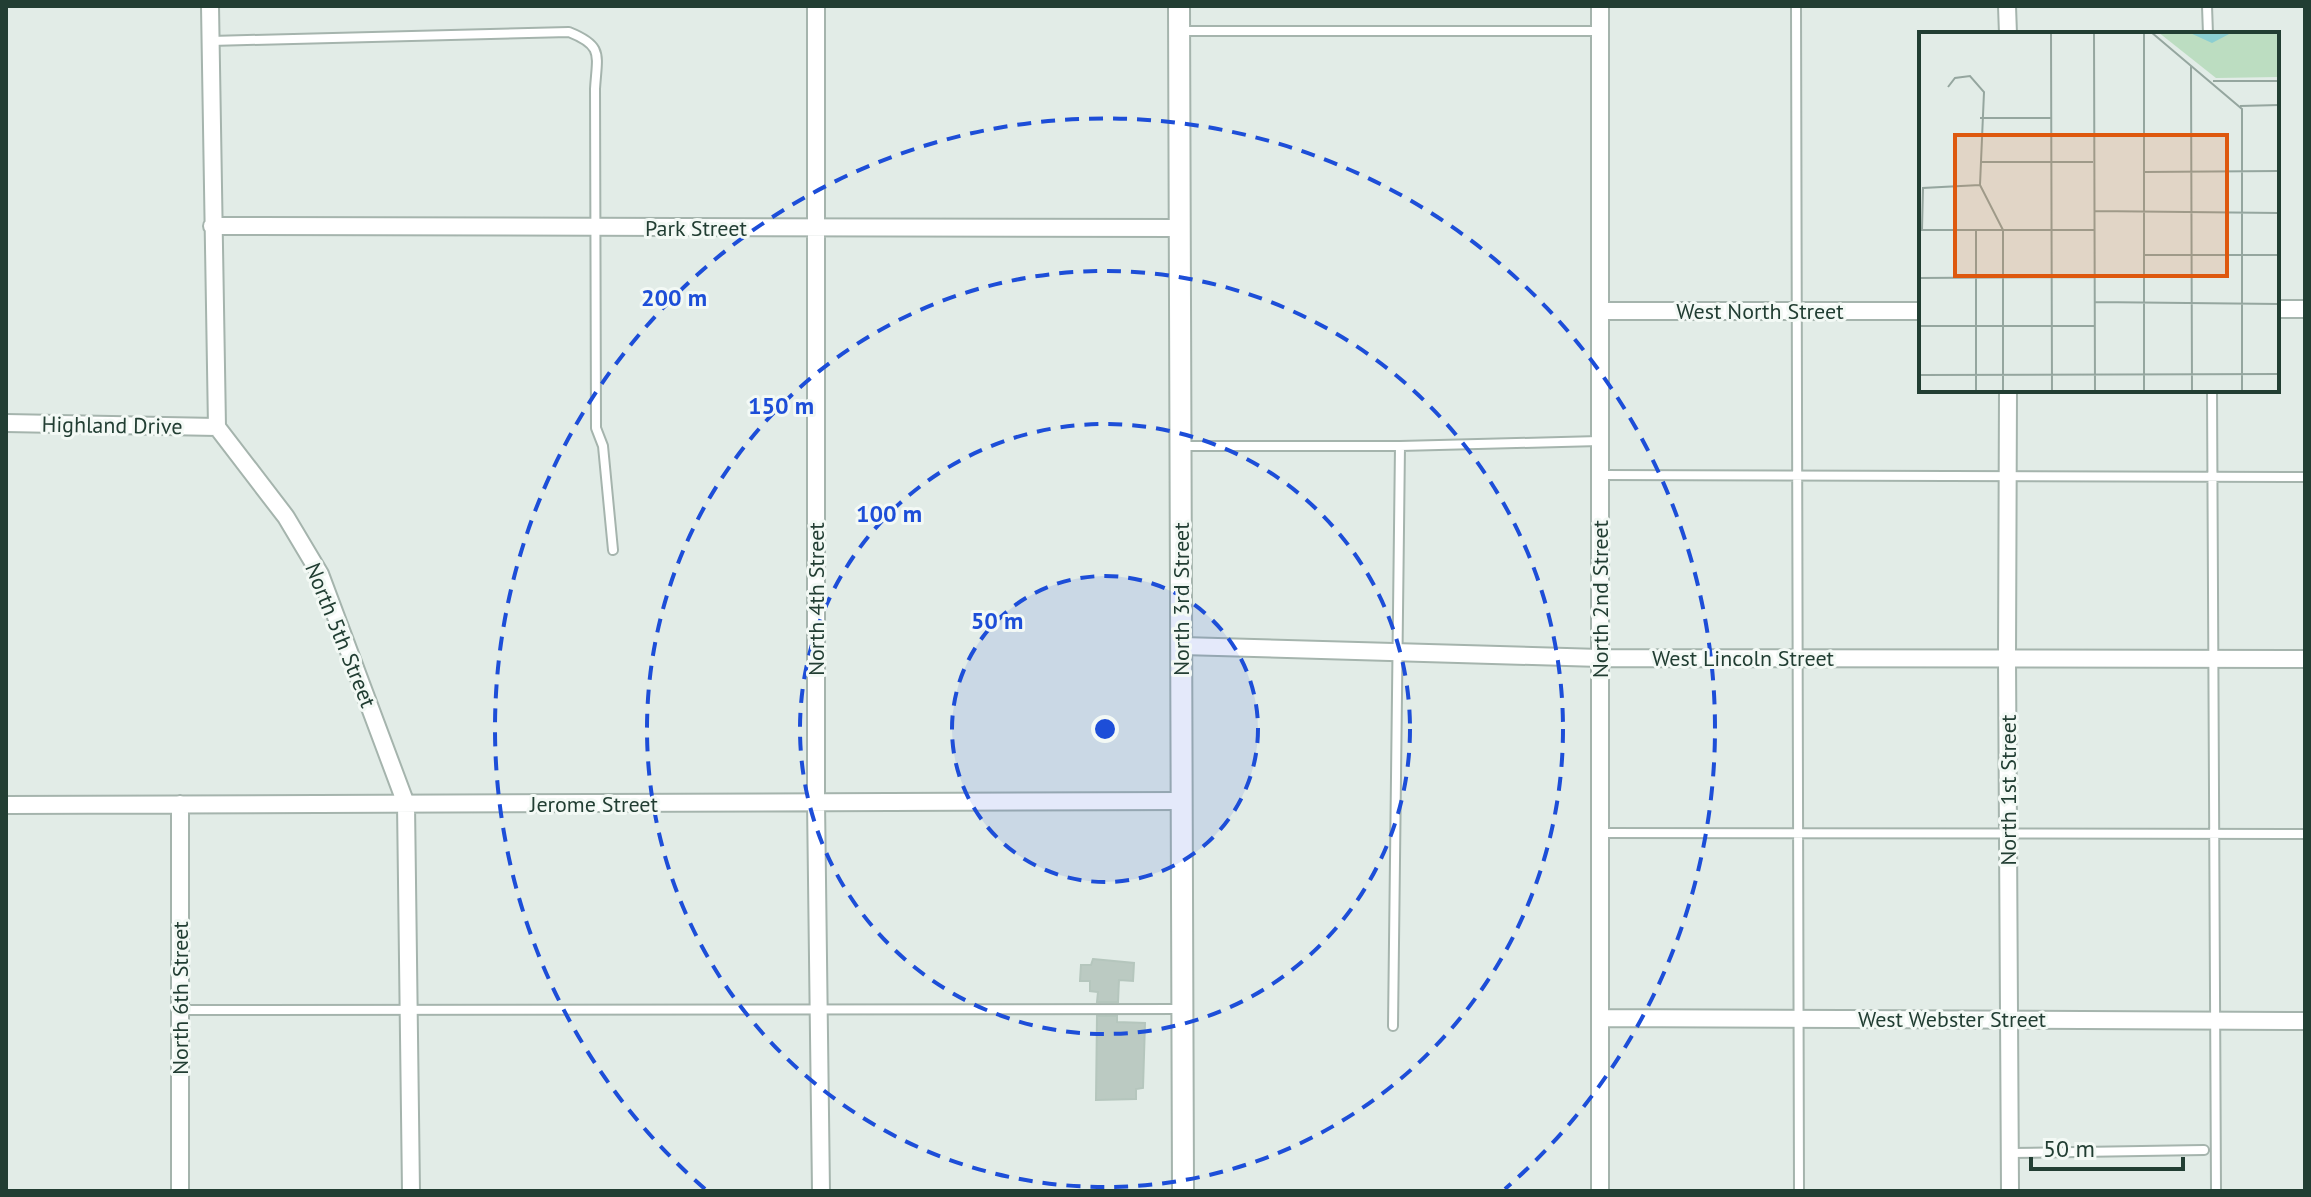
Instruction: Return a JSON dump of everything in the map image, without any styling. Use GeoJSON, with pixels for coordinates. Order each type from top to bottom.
{"type":"FeatureCollection","features":[{"type":"Feature","properties":{"kind":"street"},"geometry":{"type":"LineString","coordinates":[[210,6],[217,427]]}},
{"type":"Feature","properties":{"kind":"street","name":"North 4th Street"},"geometry":{"type":"LineString","coordinates":[[816,6],[816,802],[821,1191]]}},
{"type":"Feature","properties":{"kind":"street","name":"North 3rd Street"},"geometry":{"type":"LineString","coordinates":[[1179,6],[1183,1191]]}},
{"type":"Feature","properties":{"kind":"street","name":"North 2nd Street"},"geometry":{"type":"LineString","coordinates":[[1600,6],[1600,1191]]}},
{"type":"Feature","properties":{"kind":"street"},"geometry":{"type":"LineString","coordinates":[[2007,6],[2008,32]]}},
{"type":"Feature","properties":{"kind":"street","name":"Park Street"},"geometry":{"type":"LineString","coordinates":[[212,226],[1180,228]]}},
{"type":"Feature","properties":{"kind":"street"},"geometry":{"type":"LineString","coordinates":[[2279,309],[2305,309]]}},
{"type":"Feature","properties":{"kind":"street","name":"West North Street"},"geometry":{"type":"LineString","coordinates":[[1600,311],[1919,311]]}},
{"type":"Feature","properties":{"kind":"street","name":"North 1st Street"},"geometry":{"type":"LineString","coordinates":[[2008,392],[2010,1191]]}},
{"type":"Feature","properties":{"kind":"street","name":"Highland Drive"},"geometry":{"type":"LineString","coordinates":[[6,423],[217,427]]}},
{"type":"Feature","properties":{"kind":"street","name":"North 5th Street"},"geometry":{"type":"LineString","coordinates":[[217,427],[286,517],[320,574],[406,804],[411,1191]]}},
{"type":"Feature","properties":{"kind":"street","name":"West Lincoln Street"},"geometry":{"type":"LineString","coordinates":[[1182,646],[1600,658],[2305,659]]}},
{"type":"Feature","properties":{"kind":"street","name":"Jerome Street"},"geometry":{"type":"LineString","coordinates":[[6,805],[1182,801]]}},
{"type":"Feature","properties":{"kind":"street","name":"North 6th Street"},"geometry":{"type":"LineString","coordinates":[[180,804],[180,1191]]}},
{"type":"Feature","properties":{"kind":"street","name":"West Webster Street"},"geometry":{"type":"LineString","coordinates":[[1600,1018],[2305,1021]]}},
{"type":"Feature","properties":{"kind":"lane"},"geometry":{"type":"LineString","coordinates":[[1796,6],[1799,1191]]}},
{"type":"Feature","properties":{"kind":"lane"},"geometry":{"type":"LineString","coordinates":[[2207,6],[2208,32]]}},
{"type":"Feature","properties":{"kind":"lane"},"geometry":{"type":"LineString","coordinates":[[1180,31],[1600,31]]}},
{"type":"Feature","properties":{"kind":"lane"},"geometry":{"type":"LineString","coordinates":[[211,41],[569,32],[588,40],[597,53],[596,428],[603,446],[613,550]]}},
{"type":"Feature","properties":{"kind":"lane"},"geometry":{"type":"LineString","coordinates":[[2212,392],[2216,1191]]}},
{"type":"Feature","properties":{"kind":"lane"},"geometry":{"type":"LineString","coordinates":[[1181,446],[1400,446],[1600,441]]}},
{"type":"Feature","properties":{"kind":"lane"},"geometry":{"type":"LineString","coordinates":[[1393,1026],[1400,446]]}},
{"type":"Feature","properties":{"kind":"lane"},"geometry":{"type":"LineString","coordinates":[[1600,475],[2305,477]]}},
{"type":"Feature","properties":{"kind":"lane"},"geometry":{"type":"LineString","coordinates":[[1600,833],[2305,834]]}},
{"type":"Feature","properties":{"kind":"lane"},"geometry":{"type":"LineString","coordinates":[[180,1010],[1183,1009]]}},
{"type":"Feature","properties":{"kind":"lane"},"geometry":{"type":"LineString","coordinates":[[2010,1153],[2204,1150]]}},
{"type":"Feature","properties":{"kind":"building"},"geometry":{"type":"Polygon","coordinates":[[[1093,959],[1134,963],[1133,981],[1119,980],[1118,1002],[1097,1002],[1098,992],[1090,991],[1090,981],[1080,981],[1081,965],[1091,965],[1093,959]]]}},
{"type":"Feature","properties":{"kind":"building"},"geometry":{"type":"Polygon","coordinates":[[[1097,1016],[1117,1016],[1117,1022],[1145,1023],[1143,1088],[1136,1089],[1136,1099],[1096,1100],[1097,1016]]]}}]}
